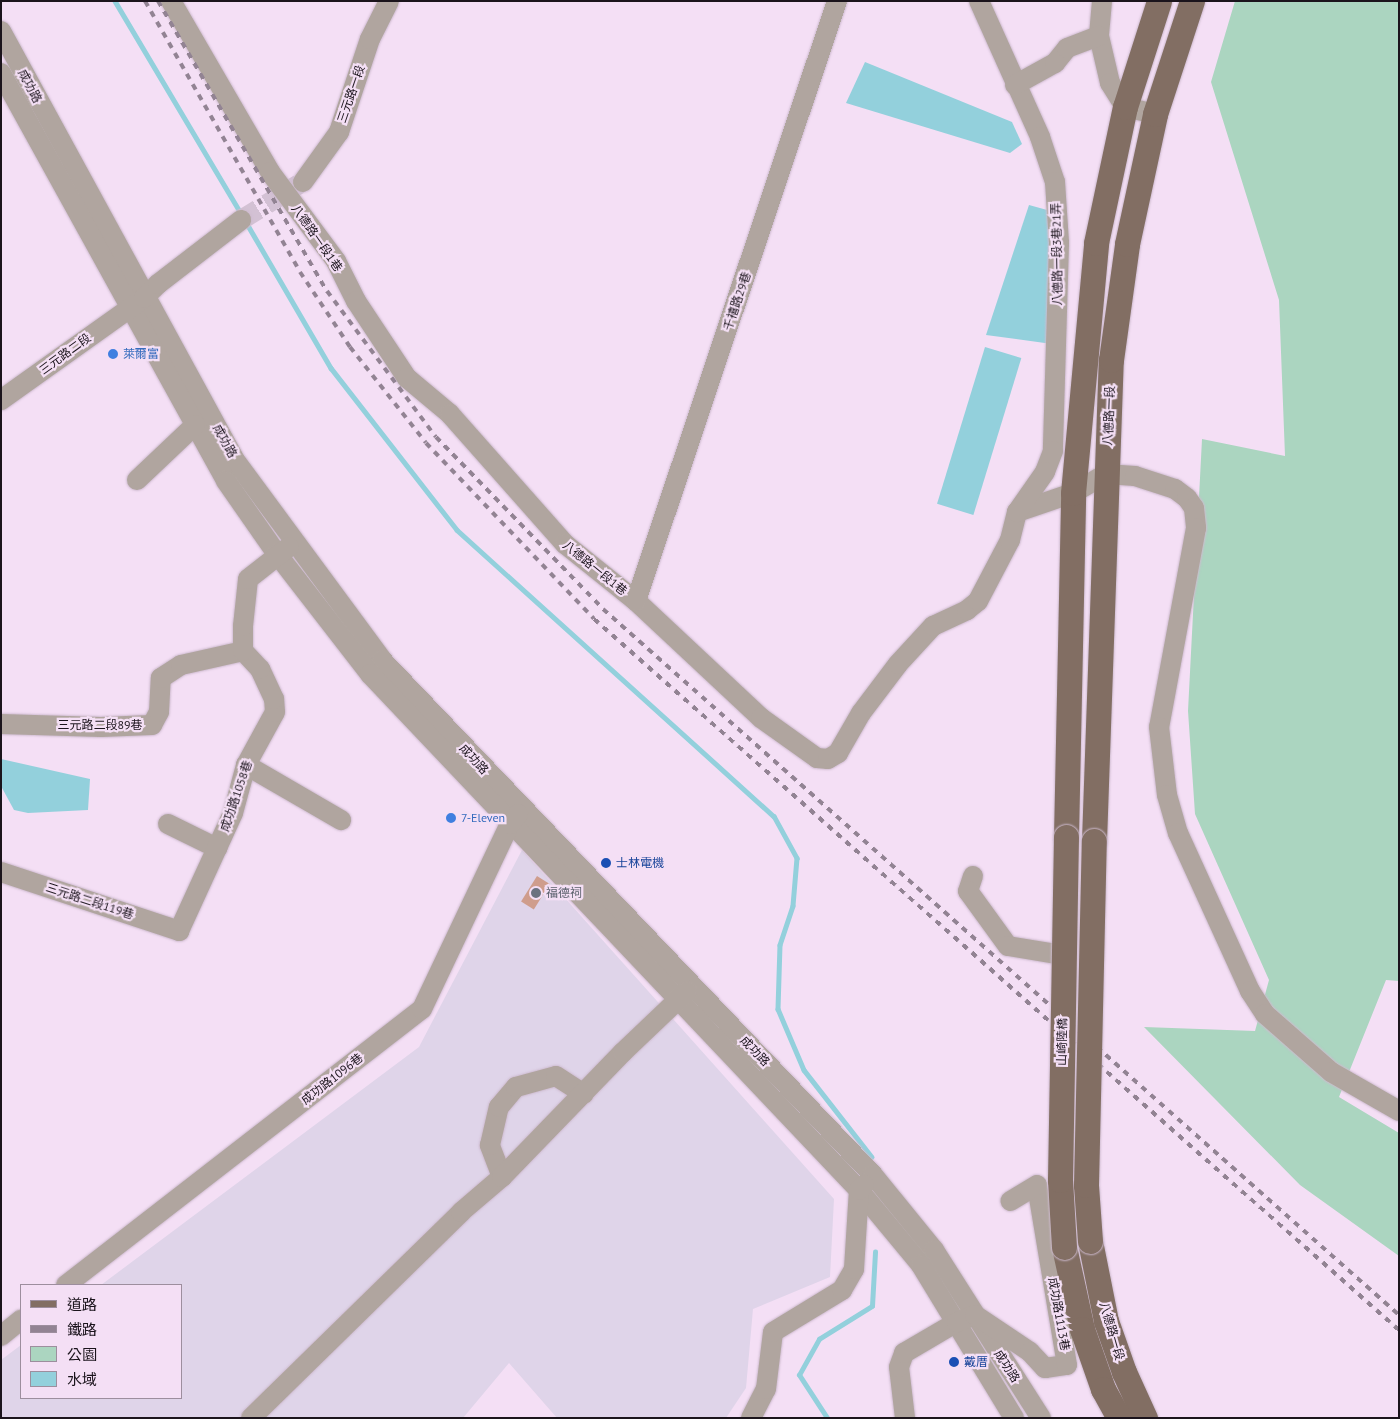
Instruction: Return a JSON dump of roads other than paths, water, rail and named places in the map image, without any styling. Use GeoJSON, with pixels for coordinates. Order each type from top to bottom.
{"type":"FeatureCollection","features":[{"type":"Feature","properties":{"kind":"main road"},"geometry":{"type":"LineString","coordinates":[[1073,493],[1096,243],[1125,107],[1159,1]]}},
{"type":"Feature","properties":{"kind":"main road","name":"八德路一段"},"geometry":{"type":"LineString","coordinates":[[1145,1418],[1124,1372],[1106,1321],[1090,1241],[1086,1186],[1094,841],[1106,474],[1113,350],[1127,244],[1155,114],[1192,1]]}},
{"type":"Feature","properties":{"kind":"main road","name":"山崎陸橋"},"geometry":{"type":"LineString","coordinates":[[1064,1247],[1060,1180],[1073,493]]}},
{"type":"Feature","properties":{"kind":"main road","name":"八德路一段"},"geometry":{"type":"LineString","coordinates":[[1064,1247],[1082,1329],[1103,1388],[1118,1418]]}},
{"type":"Feature","properties":{"kind":"street","name":"八德路一段1巷"},"geometry":{"type":"LineString","coordinates":[[171,1],[270,172],[336,261],[356,301],[407,378],[450,414],[565,544],[636,601],[761,718],[817,758],[828,759],[838,753],[861,713],[898,664],[934,626],[967,610],[978,601],[1010,540],[1016,512]]}},
{"type":"Feature","properties":{"kind":"street","name":"三元路一段"},"geometry":{"type":"LineString","coordinates":[[303,182],[338,132],[370,38],[389,1]]}},
{"type":"Feature","properties":{"kind":"street","name":"千禧路29巷"},"geometry":{"type":"LineString","coordinates":[[636,601],[837,1]]}},
{"type":"Feature","properties":{"kind":"street","name":"八德路一段3巷21弄"},"geometry":{"type":"LineString","coordinates":[[980,1],[1015,85],[1040,137],[1055,182],[1059,243],[1053,451],[1045,472],[1016,512]]}},
{"type":"Feature","properties":{"kind":"street"},"geometry":{"type":"LineString","coordinates":[[1102,1],[1099,36],[1110,83],[1125,107],[1155,114]]}},
{"type":"Feature","properties":{"kind":"street","name":"成功路"},"geometry":{"type":"LineString","coordinates":[[1,31],[137,303],[195,425],[226,481],[277,554],[370,674],[516,817],[686,992],[873,1175],[934,1250],[1014,1418]]}},
{"type":"Feature","properties":{"kind":"street"},"geometry":{"type":"LineString","coordinates":[[1015,85],[1055,63],[1067,48],[1099,36]]}},
{"type":"Feature","properties":{"kind":"street","name":"成功路"},"geometry":{"type":"LineString","coordinates":[[1,73],[137,303],[237,462],[382,660],[516,817]]}},
{"type":"Feature","properties":{"kind":"street"},"geometry":{"type":"LineString","coordinates":[[137,303],[158,284],[241,220]]}},
{"type":"Feature","properties":{"kind":"street","name":"三元路二段"},"geometry":{"type":"LineString","coordinates":[[1,400],[137,303]]}},
{"type":"Feature","properties":{"kind":"street"},"geometry":{"type":"LineString","coordinates":[[138,480],[195,425]]}},
{"type":"Feature","properties":{"kind":"street"},"geometry":{"type":"LineString","coordinates":[[1016,512],[1073,493],[1106,474],[1135,476],[1175,488],[1194,508],[1196,528],[1159,727],[1167,795],[1178,833],[1250,991],[1265,1014],[1331,1072],[1399,1111]]}},
{"type":"Feature","properties":{"kind":"street"},"geometry":{"type":"LineString","coordinates":[[243,652],[248,579],[277,554],[295,543]]}},
{"type":"Feature","properties":{"kind":"street","name":"三元路二段89巷"},"geometry":{"type":"LineString","coordinates":[[1,724],[100,727],[152,725],[159,712],[161,678],[181,665],[243,652]]}},
{"type":"Feature","properties":{"kind":"street","name":"成功路1058巷"},"geometry":{"type":"LineString","coordinates":[[179,931],[233,813],[246,765],[275,712],[274,699],[260,669],[243,652]]}},
{"type":"Feature","properties":{"kind":"street"},"geometry":{"type":"LineString","coordinates":[[246,765],[341,820]]}},
{"type":"Feature","properties":{"kind":"street","name":"成功路1096巷"},"geometry":{"type":"LineString","coordinates":[[67,1284],[422,1009],[516,817]]}},
{"type":"Feature","properties":{"kind":"street"},"geometry":{"type":"LineString","coordinates":[[168,824],[217,848]]}},
{"type":"Feature","properties":{"kind":"street","name":"三元路二段119巷"},"geometry":{"type":"LineString","coordinates":[[1,872],[179,931]]}},
{"type":"Feature","properties":{"kind":"street"},"geometry":{"type":"LineString","coordinates":[[973,876],[968,891],[1008,946],[1063,955]]}},
{"type":"Feature","properties":{"kind":"street"},"geometry":{"type":"LineString","coordinates":[[251,1418],[461,1212],[502,1177],[623,1052],[686,992]]}},
{"type":"Feature","properties":{"kind":"street","name":"成功路"},"geometry":{"type":"LineString","coordinates":[[686,992],[859,1190],[966,1319],[1041,1418]]}},
{"type":"Feature","properties":{"kind":"street"},"geometry":{"type":"LineString","coordinates":[[502,1177],[490,1145],[498,1106],[516,1087],[556,1076],[584,1094]]}},
{"type":"Feature","properties":{"kind":"street"},"geometry":{"type":"LineString","coordinates":[[750,1418],[766,1389],[773,1332],[842,1290],[854,1269],[859,1190],[873,1175]]}},
{"type":"Feature","properties":{"kind":"street","name":"成功路1113巷"},"geometry":{"type":"LineString","coordinates":[[966,1319],[1030,1352],[1045,1368],[1067,1365],[1037,1185],[1010,1201]]}},
{"type":"Feature","properties":{"kind":"street"},"geometry":{"type":"LineString","coordinates":[[906,1418],[899,1367],[904,1353],[966,1319]]}},
{"type":"Feature","properties":{"kind":"street"},"geometry":{"type":"LineString","coordinates":[[1,1336],[20,1321]]}},
{"type":"Feature","properties":{"kind":"water"},"geometry":{"type":"Polygon","coordinates":[[[865,62],[1012,122],[1022,144],[1010,153],[846,103],[865,62]]]}},
{"type":"Feature","properties":{"kind":"water"},"geometry":{"type":"Polygon","coordinates":[[[1029,205],[1058,213],[1052,344],[986,335],[1029,205]]]}},
{"type":"Feature","properties":{"kind":"water"},"geometry":{"type":"Polygon","coordinates":[[[985,347],[1021,358],[973,515],[937,504],[985,347]]]}},
{"type":"Feature","properties":{"kind":"water"},"geometry":{"type":"Polygon","coordinates":[[[1,759],[90,779],[88,810],[28,813],[14,810],[1,786],[1,759]]]}},
{"type":"Feature","properties":{"kind":"waterway"},"geometry":{"type":"LineString","coordinates":[[115,1],[242,215]]}},
{"type":"Feature","properties":{"kind":"waterway"},"geometry":{"type":"LineString","coordinates":[[246,222],[331,368],[457,530],[774,816],[797,858],[793,906],[780,945],[778,1009],[804,1070],[872,1157]]}},
{"type":"Feature","properties":{"kind":"waterway"},"geometry":{"type":"LineString","coordinates":[[827,1418],[799,1375],[819,1339],[872,1306],[875,1252]]}},
{"type":"Feature","properties":{"kind":"tunnel"},"geometry":{"type":"LineString","coordinates":[[241,220],[299,184]]}},
{"type":"Feature","properties":{"kind":"railway"},"geometry":{"type":"LineString","coordinates":[[145,1],[300,272],[350,347],[426,443],[594,619],[1399,1330]]}},
{"type":"Feature","properties":{"kind":"railway"},"geometry":{"type":"LineString","coordinates":[[158,1],[327,291],[436,437],[603,609],[1399,1315]]}},
{"type":"Feature","properties":{"kind":"place","name":"萊爾富"},"geometry":{"type":"Point","coordinates":[113,354]}},
{"type":"Feature","properties":{"kind":"place","name":"7-Eleven"},"geometry":{"type":"Point","coordinates":[451,818]}},
{"type":"Feature","properties":{"kind":"place","name":"士林電機"},"geometry":{"type":"Point","coordinates":[606,863]}},
{"type":"Feature","properties":{"kind":"place","name":"福德祠"},"geometry":{"type":"Point","coordinates":[536,893]}},
{"type":"Feature","properties":{"kind":"place","name":"戴厝"},"geometry":{"type":"Point","coordinates":[954,1362]}}]}
